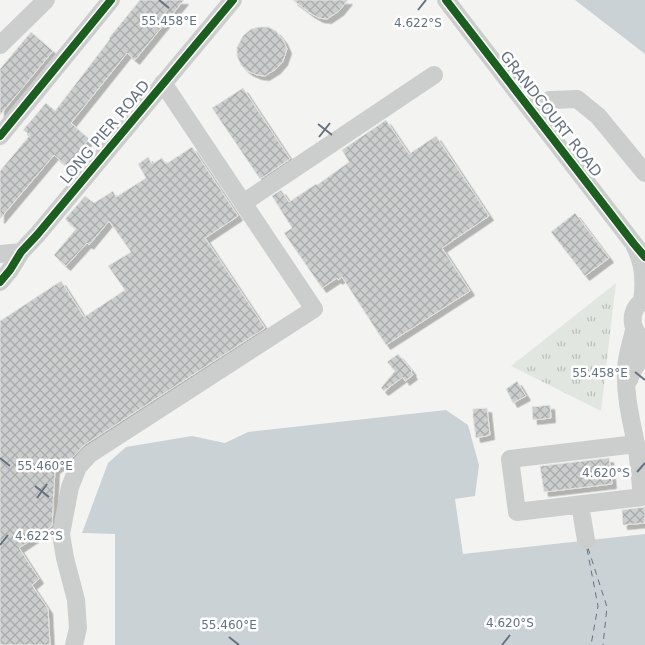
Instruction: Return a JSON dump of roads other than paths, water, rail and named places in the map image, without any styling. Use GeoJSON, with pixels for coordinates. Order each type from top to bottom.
{"type":"FeatureCollection","features":[{"type":"Feature","properties":{"kind":"street"},"geometry":{"type":"LineString","coordinates":[[0,45],[46,0]]}},
{"type":"Feature","properties":{"kind":"street"},"geometry":{"type":"LineString","coordinates":[[0,136],[111,0]]}},
{"type":"Feature","properties":{"kind":"street","name":"LONG PIER ROAD"},"geometry":{"type":"LineString","coordinates":[[0,282],[21,252],[37,236],[233,0]]}},
{"type":"Feature","properties":{"kind":"street","name":"GRANDCOURT ROAD"},"geometry":{"type":"LineString","coordinates":[[446,0],[639,250],[643,270],[643,300]]}},
{"type":"Feature","properties":{"kind":"street"},"geometry":{"type":"LineString","coordinates":[[243,203],[434,75]]}},
{"type":"Feature","properties":{"kind":"street"},"geometry":{"type":"LineString","coordinates":[[74,645],[78,628],[76,600],[65,558],[62,534],[70,487],[78,467],[90,454],[314,309],[163,84]]}},
{"type":"Feature","properties":{"kind":"street"},"geometry":{"type":"LineString","coordinates":[[532,111],[550,100],[577,99],[598,116],[645,173]]}},
{"type":"Feature","properties":{"kind":"street"},"geometry":{"type":"LineString","coordinates":[[0,254],[21,252]]}},
{"type":"Feature","properties":{"kind":"street"},"geometry":{"type":"LineString","coordinates":[[636,444],[510,459],[517,512],[642,497],[636,444],[628,410],[626,372],[627,360],[640,335],[632,322],[633,314],[636,307],[643,300]]}},
{"type":"Feature","properties":{"kind":"street"},"geometry":{"type":"LineString","coordinates":[[626,388],[633,370],[645,353]]}},
{"type":"Feature","properties":{"kind":"street"},"geometry":{"type":"LineString","coordinates":[[580,505],[586,540]]}}]}
